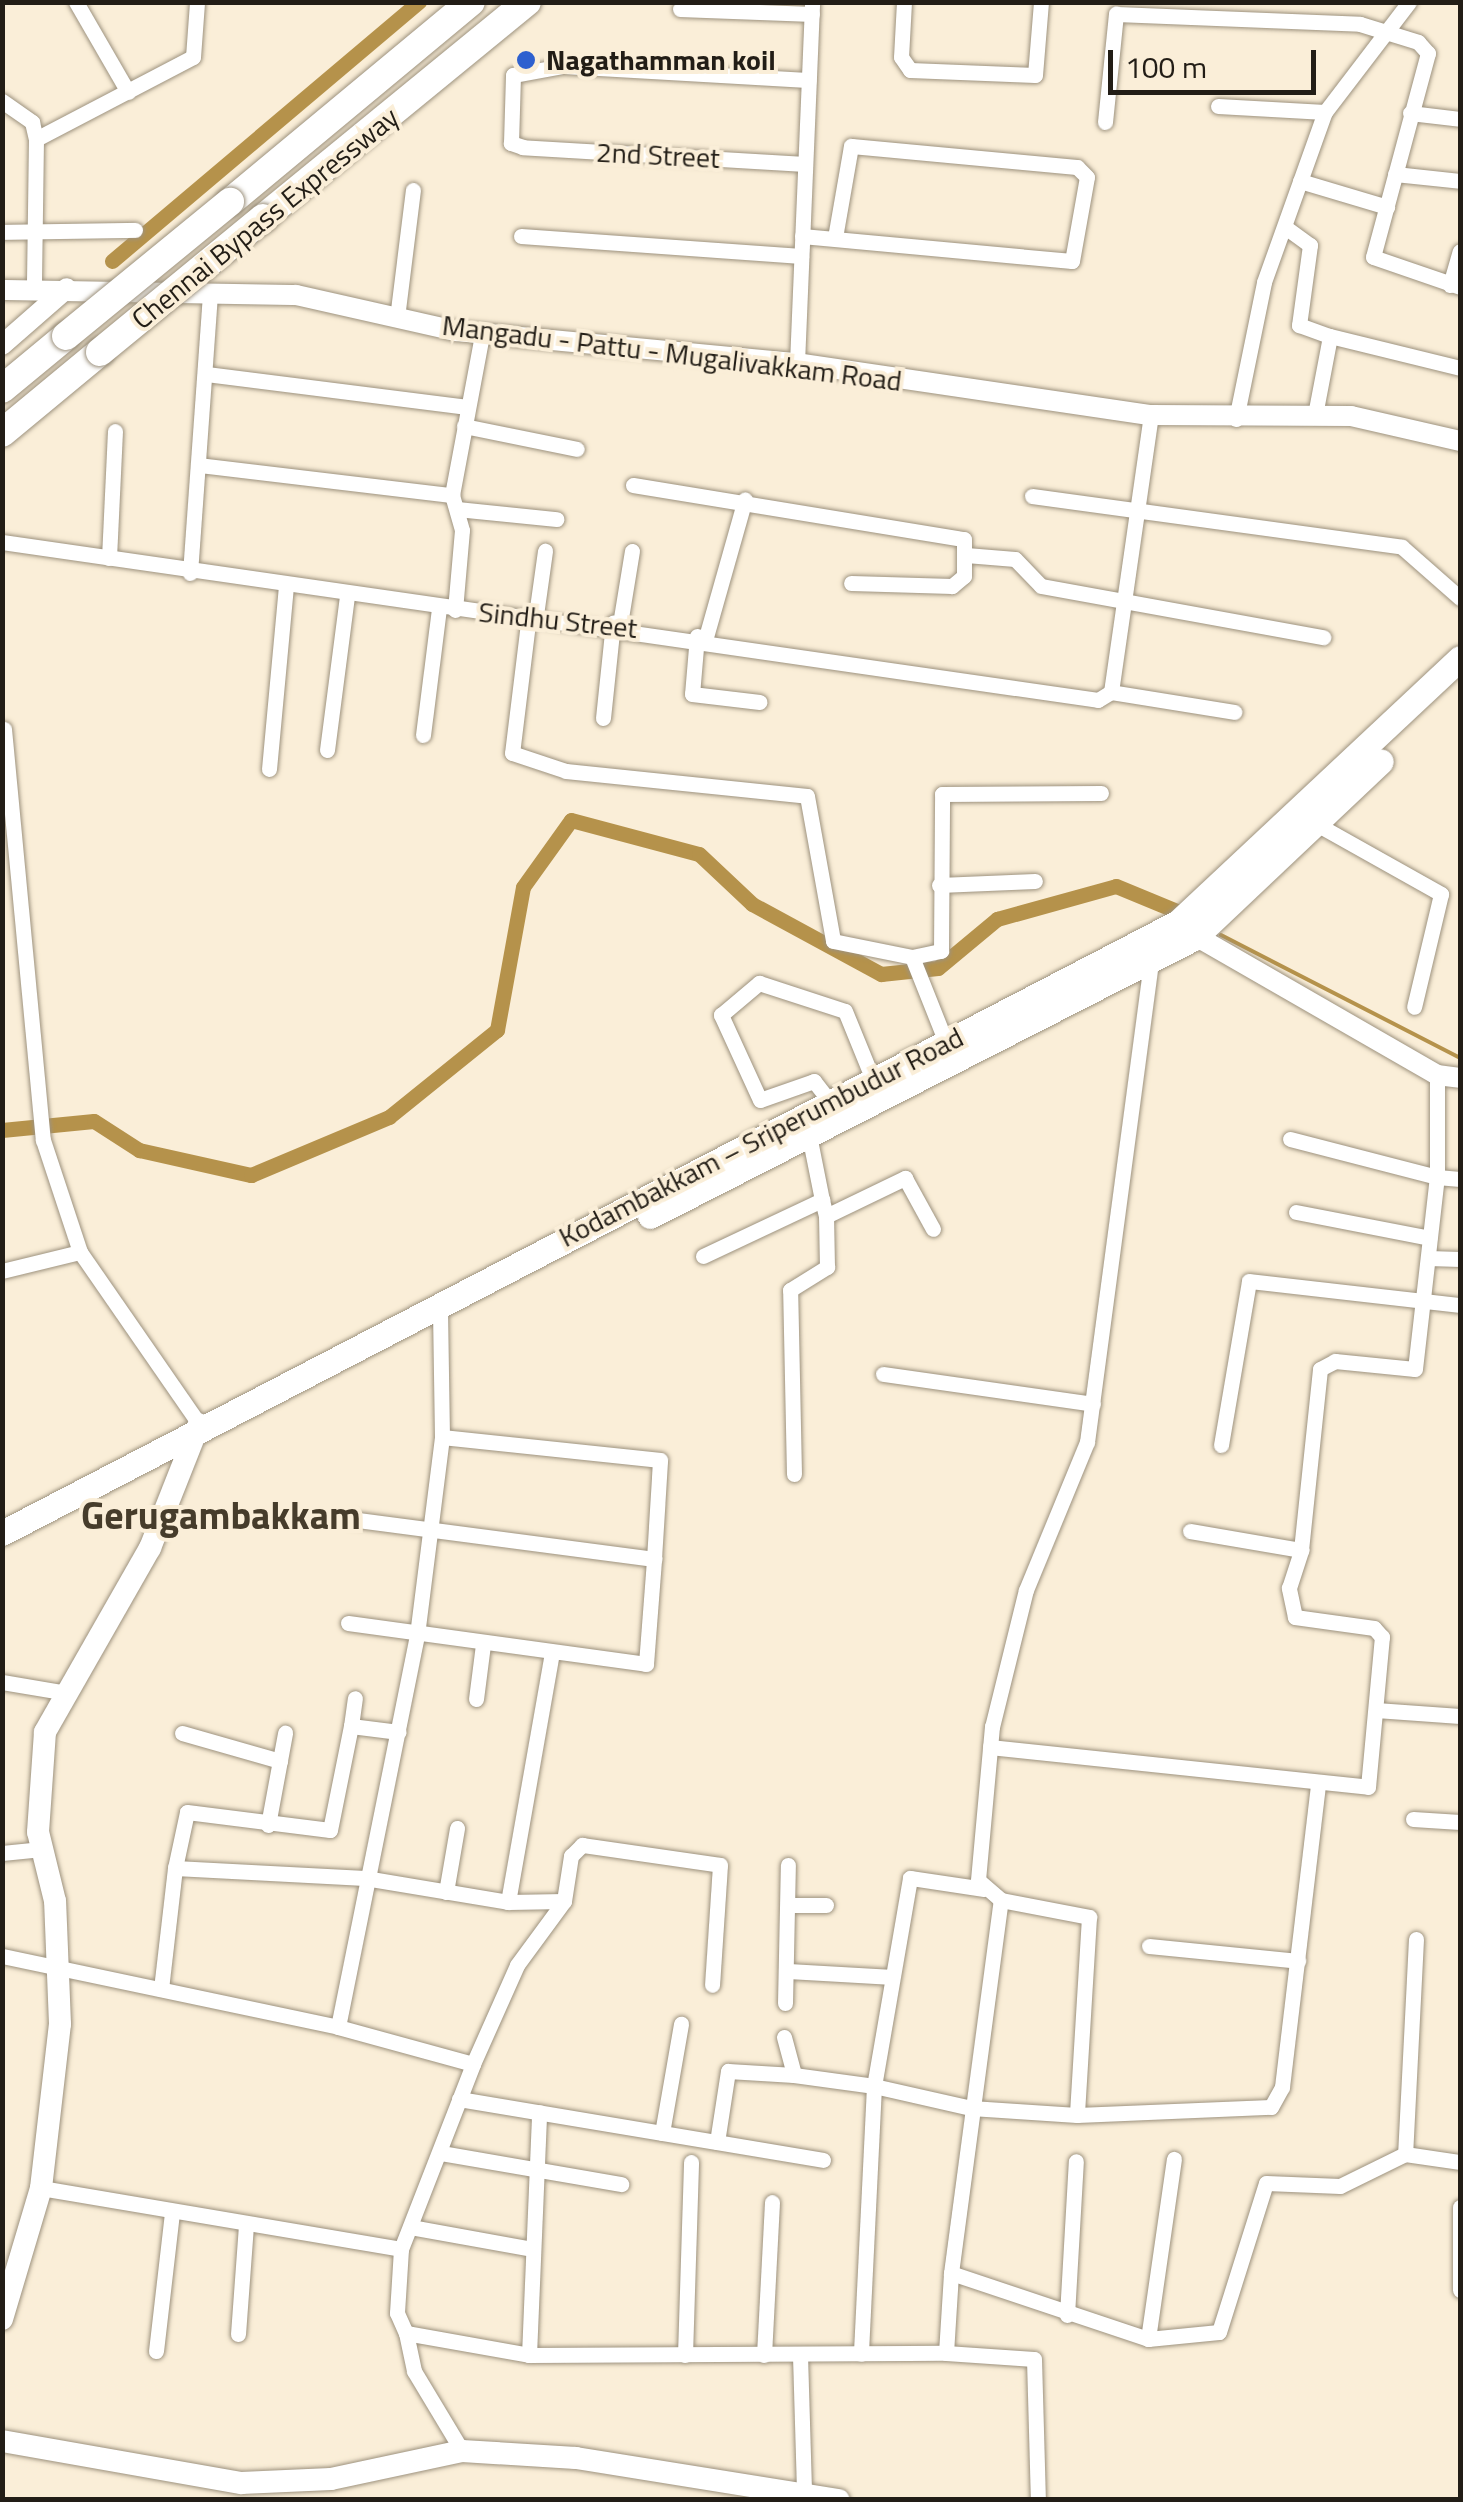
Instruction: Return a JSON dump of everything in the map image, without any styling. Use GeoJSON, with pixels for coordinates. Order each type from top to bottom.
{"type":"FeatureCollection","features":[{"type":"Feature","properties":{"kind":"highway","name":"Chennai Bypass Expressway"},"geometry":{"type":"LineString","coordinates":[[2,389],[471,2]]}},
{"type":"Feature","properties":{"kind":"highway","name":"Chennai Bypass Expressway"},"geometry":{"type":"LineString","coordinates":[[2,432],[527,2]]}},
{"type":"Feature","properties":{"kind":"main road","name":"Kodambakkam – Sriperumbudur Road"},"geometry":{"type":"LineString","coordinates":[[807,1127],[832,1103],[874,1082],[1151,964],[1460,658]]}},
{"type":"Feature","properties":{"kind":"main road","name":"Kodambakkam – Sriperumbudur Road"},"geometry":{"type":"LineString","coordinates":[[2,1533],[807,1127],[1186,930],[1320,826],[1460,677]]}},
{"type":"Feature","properties":{"kind":"main road","name":"Kodambakkam – Sriperumbudur Road"},"geometry":{"type":"LineString","coordinates":[[2,1546],[194,1435]]}},
{"type":"Feature","properties":{"kind":"main road"},"geometry":{"type":"LineString","coordinates":[[4,2304],[40,2188],[59,1967],[35,1780],[62,1692],[150,1548],[194,1435]]}},
{"type":"Feature","properties":{"kind":"main road"},"geometry":{"type":"LineString","coordinates":[[2,2441],[240,2491],[331,2479],[462,2451],[576,2458],[745,2493],[804,2493],[839,2500]]}},
{"type":"Feature","properties":{"kind":"street"},"geometry":{"type":"LineString","coordinates":[[76,2],[128,92]]}},
{"type":"Feature","properties":{"kind":"street"},"geometry":{"type":"LineString","coordinates":[[36,138],[194,57],[197,2]]}},
{"type":"Feature","properties":{"kind":"street"},"geometry":{"type":"LineString","coordinates":[[904,2],[901,57],[910,70],[1034,75],[1041,2]]}},
{"type":"Feature","properties":{"kind":"street"},"geometry":{"type":"LineString","coordinates":[[1236,419],[1285,227],[1325,112],[1384,27],[1409,2]]}},
{"type":"Feature","properties":{"kind":"street"},"geometry":{"type":"LineString","coordinates":[[680,9],[812,8],[797,362]]}},
{"type":"Feature","properties":{"kind":"street"},"geometry":{"type":"LineString","coordinates":[[1105,122],[1116,14],[1384,27],[1427,48],[1374,260],[1455,286],[1460,251]]}},
{"type":"Feature","properties":{"kind":"street","name":"2nd Street"},"geometry":{"type":"LineString","coordinates":[[805,164],[511,143],[513,75],[524,68],[809,80]]}},
{"type":"Feature","properties":{"kind":"street"},"geometry":{"type":"LineString","coordinates":[[2,100],[32,122],[36,138],[34,286]]}},
{"type":"Feature","properties":{"kind":"street"},"geometry":{"type":"LineString","coordinates":[[1218,106],[1325,112]]}},
{"type":"Feature","properties":{"kind":"street"},"geometry":{"type":"LineString","coordinates":[[1410,113],[1460,118]]}},
{"type":"Feature","properties":{"kind":"street"},"geometry":{"type":"LineString","coordinates":[[802,236],[1072,261],[1087,177],[1077,167],[851,146],[836,238]]}},
{"type":"Feature","properties":{"kind":"street"},"geometry":{"type":"LineString","coordinates":[[1395,174],[1460,180]]}},
{"type":"Feature","properties":{"kind":"street"},"geometry":{"type":"LineString","coordinates":[[1300,181],[1387,207]]}},
{"type":"Feature","properties":{"kind":"street"},"geometry":{"type":"LineString","coordinates":[[397,318],[414,190]]}},
{"type":"Feature","properties":{"kind":"street"},"geometry":{"type":"LineString","coordinates":[[1285,227],[1310,245],[1299,326],[1460,368]]}},
{"type":"Feature","properties":{"kind":"street"},"geometry":{"type":"LineString","coordinates":[[2,232],[136,230]]}},
{"type":"Feature","properties":{"kind":"street"},"geometry":{"type":"LineString","coordinates":[[522,236],[801,256]]}},
{"type":"Feature","properties":{"kind":"street","name":"Mangadu - Pattu - Mugalivakkam Road"},"geometry":{"type":"LineString","coordinates":[[2,290],[34,286],[296,295],[482,334],[797,362],[1151,415],[1236,419],[1316,416],[1460,441]]}},
{"type":"Feature","properties":{"kind":"street"},"geometry":{"type":"LineString","coordinates":[[2,344],[67,288]]}},
{"type":"Feature","properties":{"kind":"street"},"geometry":{"type":"LineString","coordinates":[[190,572],[210,292]]}},
{"type":"Feature","properties":{"kind":"street"},"geometry":{"type":"LineString","coordinates":[[422,736],[447,609],[454,502],[466,407],[482,334]]}},
{"type":"Feature","properties":{"kind":"street"},"geometry":{"type":"LineString","coordinates":[[1316,416],[1330,336]]}},
{"type":"Feature","properties":{"kind":"street"},"geometry":{"type":"LineString","coordinates":[[206,374],[466,407]]}},
{"type":"Feature","properties":{"kind":"street"},"geometry":{"type":"LineString","coordinates":[[1111,692],[1151,415]]}},
{"type":"Feature","properties":{"kind":"street"},"geometry":{"type":"LineString","coordinates":[[464,426],[577,449]]}},
{"type":"Feature","properties":{"kind":"street"},"geometry":{"type":"LineString","coordinates":[[108,558],[115,431]]}},
{"type":"Feature","properties":{"kind":"street"},"geometry":{"type":"LineString","coordinates":[[199,465],[556,519]]}},
{"type":"Feature","properties":{"kind":"street"},"geometry":{"type":"LineString","coordinates":[[633,485],[745,500],[905,532],[956,531],[966,556],[952,586],[851,583]]}},
{"type":"Feature","properties":{"kind":"street"},"geometry":{"type":"LineString","coordinates":[[1032,496],[1402,548],[1460,598]]}},
{"type":"Feature","properties":{"kind":"street"},"geometry":{"type":"LineString","coordinates":[[745,500],[702,637],[694,696],[760,702]]}},
{"type":"Feature","properties":{"kind":"street","name":"Sindhu Street"},"geometry":{"type":"LineString","coordinates":[[2,542],[447,609],[616,624],[1098,700],[1111,692],[1234,712]]}},
{"type":"Feature","properties":{"kind":"street"},"geometry":{"type":"LineString","coordinates":[[545,550],[512,753],[566,771],[808,796],[833,941],[913,961],[941,951],[936,806],[947,790],[1100,792]]}},
{"type":"Feature","properties":{"kind":"street"},"geometry":{"type":"LineString","coordinates":[[603,718],[616,624],[632,551]]}},
{"type":"Feature","properties":{"kind":"street"},"geometry":{"type":"LineString","coordinates":[[966,556],[1015,559],[1042,586],[1122,604],[1323,637]]}},
{"type":"Feature","properties":{"kind":"street"},"geometry":{"type":"LineString","coordinates":[[269,768],[286,586]]}},
{"type":"Feature","properties":{"kind":"street"},"geometry":{"type":"LineString","coordinates":[[327,750],[347,595]]}},
{"type":"Feature","properties":{"kind":"street"},"geometry":{"type":"LineString","coordinates":[[4,729],[37,1112],[44,1140],[80,1252],[194,1435]]}},
{"type":"Feature","properties":{"kind":"street"},"geometry":{"type":"LineString","coordinates":[[1320,826],[1441,894],[1414,1007]]}},
{"type":"Feature","properties":{"kind":"street"},"geometry":{"type":"LineString","coordinates":[[939,885],[1034,881]]}},
{"type":"Feature","properties":{"kind":"street"},"geometry":{"type":"LineString","coordinates":[[1186,930],[1436,1075],[1460,1078]]}},
{"type":"Feature","properties":{"kind":"street"},"geometry":{"type":"LineString","coordinates":[[913,961],[918,987],[949,1052]]}},
{"type":"Feature","properties":{"kind":"street"},"geometry":{"type":"LineString","coordinates":[[984,1890],[990,1747],[1026,1590],[1077,1482],[1094,1404],[1151,964]]}},
{"type":"Feature","properties":{"kind":"street"},"geometry":{"type":"LineString","coordinates":[[832,1103],[814,1082],[760,1100],[721,1015],[759,983],[844,1011],[874,1082]]}},
{"type":"Feature","properties":{"kind":"street"},"geometry":{"type":"LineString","coordinates":[[990,1747],[1368,1787],[1379,1631],[1296,1617],[1289,1588],[1301,1550],[1320,1368],[1335,1361],[1411,1372],[1437,1176],[1436,1075]]}},
{"type":"Feature","properties":{"kind":"street"},"geometry":{"type":"LineString","coordinates":[[794,1474],[791,1284],[827,1267],[826,1216],[807,1127]]}},
{"type":"Feature","properties":{"kind":"street"},"geometry":{"type":"LineString","coordinates":[[1290,1139],[1460,1180]]}},
{"type":"Feature","properties":{"kind":"street"},"geometry":{"type":"LineString","coordinates":[[826,1216],[908,1178],[933,1229]]}},
{"type":"Feature","properties":{"kind":"street"},"geometry":{"type":"LineString","coordinates":[[703,1256],[822,1200]]}},
{"type":"Feature","properties":{"kind":"street"},"geometry":{"type":"LineString","coordinates":[[1296,1212],[1430,1238]]}},
{"type":"Feature","properties":{"kind":"street"},"geometry":{"type":"LineString","coordinates":[[2,1271],[80,1252]]}},
{"type":"Feature","properties":{"kind":"street"},"geometry":{"type":"LineString","coordinates":[[1428,1258],[1460,1259]]}},
{"type":"Feature","properties":{"kind":"street"},"geometry":{"type":"LineString","coordinates":[[1221,1445],[1249,1281],[1460,1305]]}},
{"type":"Feature","properties":{"kind":"street"},"geometry":{"type":"LineString","coordinates":[[338,2027],[416,1635],[426,1526],[442,1437],[441,1310]]}},
{"type":"Feature","properties":{"kind":"street"},"geometry":{"type":"LineString","coordinates":[[883,1374],[1094,1404]]}},
{"type":"Feature","properties":{"kind":"street"},"geometry":{"type":"LineString","coordinates":[[348,1623],[646,1664],[660,1460],[442,1437]]}},
{"type":"Feature","properties":{"kind":"street"},"geometry":{"type":"LineString","coordinates":[[350,1519],[654,1559]]}},
{"type":"Feature","properties":{"kind":"street"},"geometry":{"type":"LineString","coordinates":[[1190,1531],[1301,1550]]}},
{"type":"Feature","properties":{"kind":"street"},"geometry":{"type":"LineString","coordinates":[[476,1700],[483,1644]]}},
{"type":"Feature","properties":{"kind":"street"},"geometry":{"type":"LineString","coordinates":[[508,1902],[552,1652]]}},
{"type":"Feature","properties":{"kind":"street"},"geometry":{"type":"LineString","coordinates":[[2,1682],[62,1692]]}},
{"type":"Feature","properties":{"kind":"street"},"geometry":{"type":"LineString","coordinates":[[160,1990],[181,1814],[330,1830],[355,1698]]}},
{"type":"Feature","properties":{"kind":"street"},"geometry":{"type":"LineString","coordinates":[[1376,1710],[1460,1716]]}},
{"type":"Feature","properties":{"kind":"street"},"geometry":{"type":"LineString","coordinates":[[351,1726],[399,1732]]}},
{"type":"Feature","properties":{"kind":"street"},"geometry":{"type":"LineString","coordinates":[[182,1733],[280,1761]]}},
{"type":"Feature","properties":{"kind":"street"},"geometry":{"type":"LineString","coordinates":[[268,1825],[285,1733]]}},
{"type":"Feature","properties":{"kind":"street"},"geometry":{"type":"LineString","coordinates":[[717,2142],[728,2070],[874,2086],[971,2108],[1077,2115],[1270,2107],[1282,2088],[1318,1784]]}},
{"type":"Feature","properties":{"kind":"street"},"geometry":{"type":"LineString","coordinates":[[1413,1819],[1460,1822]]}},
{"type":"Feature","properties":{"kind":"street"},"geometry":{"type":"LineString","coordinates":[[446,1892],[457,1828]]}},
{"type":"Feature","properties":{"kind":"street"},"geometry":{"type":"LineString","coordinates":[[462,2451],[414,2371],[406,2333],[397,2313],[401,2250],[416,2228],[459,2099],[517,1966],[564,1901],[571,1856],[582,1845],[714,1861],[723,1876],[712,1985]]}},
{"type":"Feature","properties":{"kind":"street"},"geometry":{"type":"LineString","coordinates":[[2,1853],[42,1849]]}},
{"type":"Feature","properties":{"kind":"street"},"geometry":{"type":"LineString","coordinates":[[785,2004],[788,1865]]}},
{"type":"Feature","properties":{"kind":"street"},"geometry":{"type":"LineString","coordinates":[[175,1868],[365,1878],[508,1902],[564,1901]]}},
{"type":"Feature","properties":{"kind":"street"},"geometry":{"type":"LineString","coordinates":[[862,2354],[874,2086],[910,1878],[984,1890],[1001,1900],[1090,1917],[1077,2115]]}},
{"type":"Feature","properties":{"kind":"street"},"geometry":{"type":"LineString","coordinates":[[946,2353],[950,2274],[1001,1900]]}},
{"type":"Feature","properties":{"kind":"street"},"geometry":{"type":"LineString","coordinates":[[788,1905],[826,1905]]}},
{"type":"Feature","properties":{"kind":"street"},"geometry":{"type":"LineString","coordinates":[[1405,2154],[1416,1939]]}},
{"type":"Feature","properties":{"kind":"street"},"geometry":{"type":"LineString","coordinates":[[1148,1946],[1298,1961]]}},
{"type":"Feature","properties":{"kind":"street"},"geometry":{"type":"LineString","coordinates":[[2,1956],[338,2027],[473,2064]]}},
{"type":"Feature","properties":{"kind":"street"},"geometry":{"type":"LineString","coordinates":[[787,1971],[890,1977]]}},
{"type":"Feature","properties":{"kind":"street"},"geometry":{"type":"LineString","coordinates":[[662,2133],[681,2024]]}},
{"type":"Feature","properties":{"kind":"street"},"geometry":{"type":"LineString","coordinates":[[784,2037],[794,2075]]}},
{"type":"Feature","properties":{"kind":"street"},"geometry":{"type":"LineString","coordinates":[[459,2099],[823,2160]]}},
{"type":"Feature","properties":{"kind":"street"},"geometry":{"type":"LineString","coordinates":[[528,2354],[539,2112]]}},
{"type":"Feature","properties":{"kind":"street"},"geometry":{"type":"LineString","coordinates":[[441,2153],[621,2184]]}},
{"type":"Feature","properties":{"kind":"street"},"geometry":{"type":"LineString","coordinates":[[950,2274],[1066,2316],[1148,2339],[1219,2332],[1266,2182],[1351,2184],[1405,2154],[1460,2162]]}},
{"type":"Feature","properties":{"kind":"street"},"geometry":{"type":"LineString","coordinates":[[1148,2339],[1174,2159]]}},
{"type":"Feature","properties":{"kind":"street"},"geometry":{"type":"LineString","coordinates":[[1066,2316],[1076,2161]]}},
{"type":"Feature","properties":{"kind":"street"},"geometry":{"type":"LineString","coordinates":[[685,2356],[691,2162]]}},
{"type":"Feature","properties":{"kind":"street"},"geometry":{"type":"LineString","coordinates":[[40,2188],[401,2250]]}},
{"type":"Feature","properties":{"kind":"street"},"geometry":{"type":"LineString","coordinates":[[764,2355],[772,2202]]}},
{"type":"Feature","properties":{"kind":"street"},"geometry":{"type":"LineString","coordinates":[[1460,2206],[1460,2290]]}},
{"type":"Feature","properties":{"kind":"street"},"geometry":{"type":"LineString","coordinates":[[156,2351],[172,2212]]}},
{"type":"Feature","properties":{"kind":"street"},"geometry":{"type":"LineString","coordinates":[[238,2334],[246,2225]]}},
{"type":"Feature","properties":{"kind":"street"},"geometry":{"type":"LineString","coordinates":[[416,2228],[533,2249]]}},
{"type":"Feature","properties":{"kind":"street"},"geometry":{"type":"LineString","coordinates":[[406,2333],[528,2354],[946,2353],[1034,2359],[1040,2368],[1038,2500]]}},
{"type":"Feature","properties":{"kind":"street"},"geometry":{"type":"LineString","coordinates":[[800,2355],[804,2493]]}},
{"type":"Feature","properties":{"kind":"waterway"},"geometry":{"type":"LineString","coordinates":[[112,261],[419,2]]}},
{"type":"Feature","properties":{"kind":"waterway"},"geometry":{"type":"LineString","coordinates":[[2,1130],[94,1121],[139,1150],[251,1175],[389,1117],[497,1030],[523,887],[571,820],[699,854],[752,904],[881,974],[938,968],[997,919],[1116,886],[1184,914]]}},
{"type":"Feature","properties":{"kind":"waterway"},"geometry":{"type":"LineString","coordinates":[[1221,935],[1460,1058]]}},
{"type":"Feature","properties":{"kind":"place","name":"Nagathamman koil"},"geometry":{"type":"Point","coordinates":[526,60]}},
{"type":"Feature","properties":{"kind":"district","name":"Gerugambakkam"},"geometry":{"type":"Point","coordinates":[221,1516]}}]}
